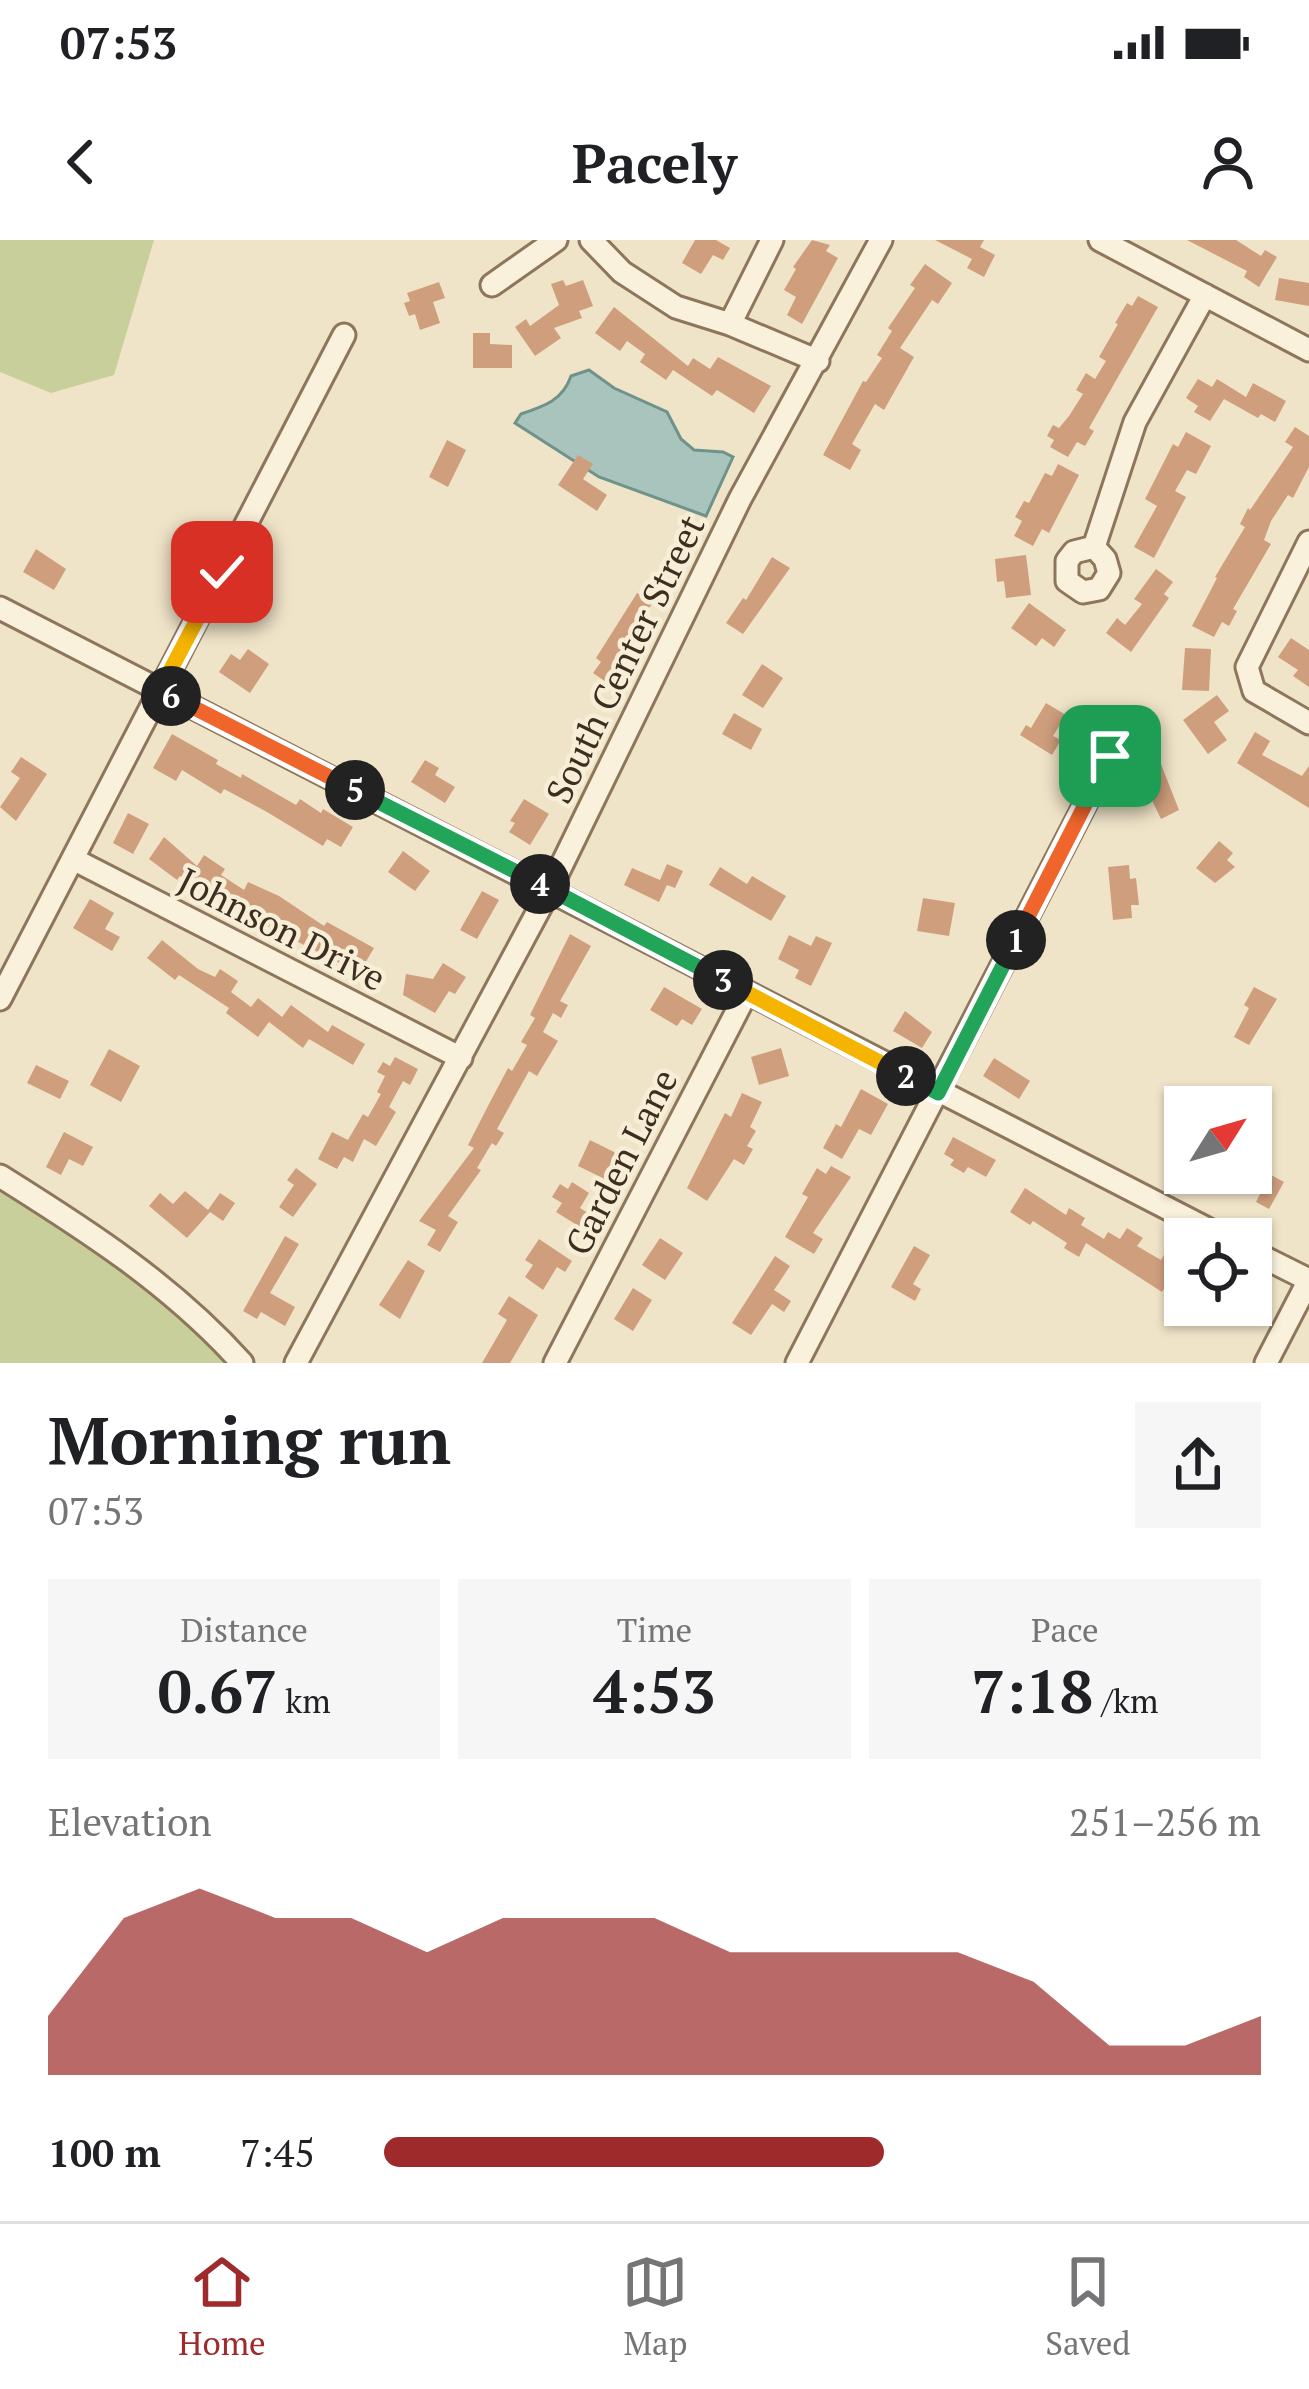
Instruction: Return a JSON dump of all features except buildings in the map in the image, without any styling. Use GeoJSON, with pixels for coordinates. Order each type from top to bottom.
{"type":"FeatureCollection","features":[{"type":"Feature","properties":{"kind":"street"},"geometry":{"type":"LineString","coordinates":[[492,285],[556,240]]}},
{"type":"Feature","properties":{"kind":"street"},"geometry":{"type":"LineString","coordinates":[[590,240],[641,287],[676,308],[730,324],[818,361]]}},
{"type":"Feature","properties":{"kind":"street"},"geometry":{"type":"LineString","coordinates":[[730,324],[772,240]]}},
{"type":"Feature","properties":{"kind":"street","name":"South Center Street"},"geometry":{"type":"LineString","coordinates":[[296,1363],[550,889],[740,499],[881,240]]}},
{"type":"Feature","properties":{"kind":"street"},"geometry":{"type":"LineString","coordinates":[[1100,240],[1309,350]]}},
{"type":"Feature","properties":{"kind":"street"},"geometry":{"type":"LineString","coordinates":[[1094,547],[1135,422],[1205,295]]}},
{"type":"Feature","properties":{"kind":"street"},"geometry":{"type":"LineString","coordinates":[[0,1000],[344,335]]}},
{"type":"Feature","properties":{"kind":"street"},"geometry":{"type":"LineString","coordinates":[[1309,542],[1247,667],[1254,692],[1309,723]]}},
{"type":"Feature","properties":{"kind":"street"},"geometry":{"type":"LineString","coordinates":[[0,608],[1185,1218]]}},
{"type":"Feature","properties":{"kind":"street"},"geometry":{"type":"LineString","coordinates":[[797,1363],[1110,756]]}},
{"type":"Feature","properties":{"kind":"street","name":"Johnson Drive"},"geometry":{"type":"LineString","coordinates":[[74,859],[461,1058]]}},
{"type":"Feature","properties":{"kind":"street","name":"Garden Lane"},"geometry":{"type":"LineString","coordinates":[[555,1363],[747,992]]}},
{"type":"Feature","properties":{"kind":"street"},"geometry":{"type":"LineString","coordinates":[[0,1175],[80,1225],[180,1299],[242,1363]]}},
{"type":"Feature","properties":{"kind":"street"},"geometry":{"type":"LineString","coordinates":[[1266,1363],[1309,1280],[1272,1262]]}},
{"type":"Feature","properties":{"kind":"green space"},"geometry":{"type":"Polygon","coordinates":[[[0,240],[154,240],[114,375],[51,393],[0,372],[0,240]]]}},
{"type":"Feature","properties":{"kind":"green space"},"geometry":{"type":"Polygon","coordinates":[[[0,1175],[80,1225],[239,1363],[0,1363],[0,1175]]]}},
{"type":"Feature","properties":{"kind":"water"},"geometry":{"type":"Polygon","coordinates":[[[589,370],[614,388],[667,412],[681,439],[694,450],[733,457],[706,516],[599,477],[515,423],[521,414],[558,396],[571,376],[589,370]]]}},
{"type":"Feature","properties":{"kind":"route"},"geometry":{"type":"LineString","coordinates":[[222,572],[160,690],[938,1093],[1110,756]]}}]}
